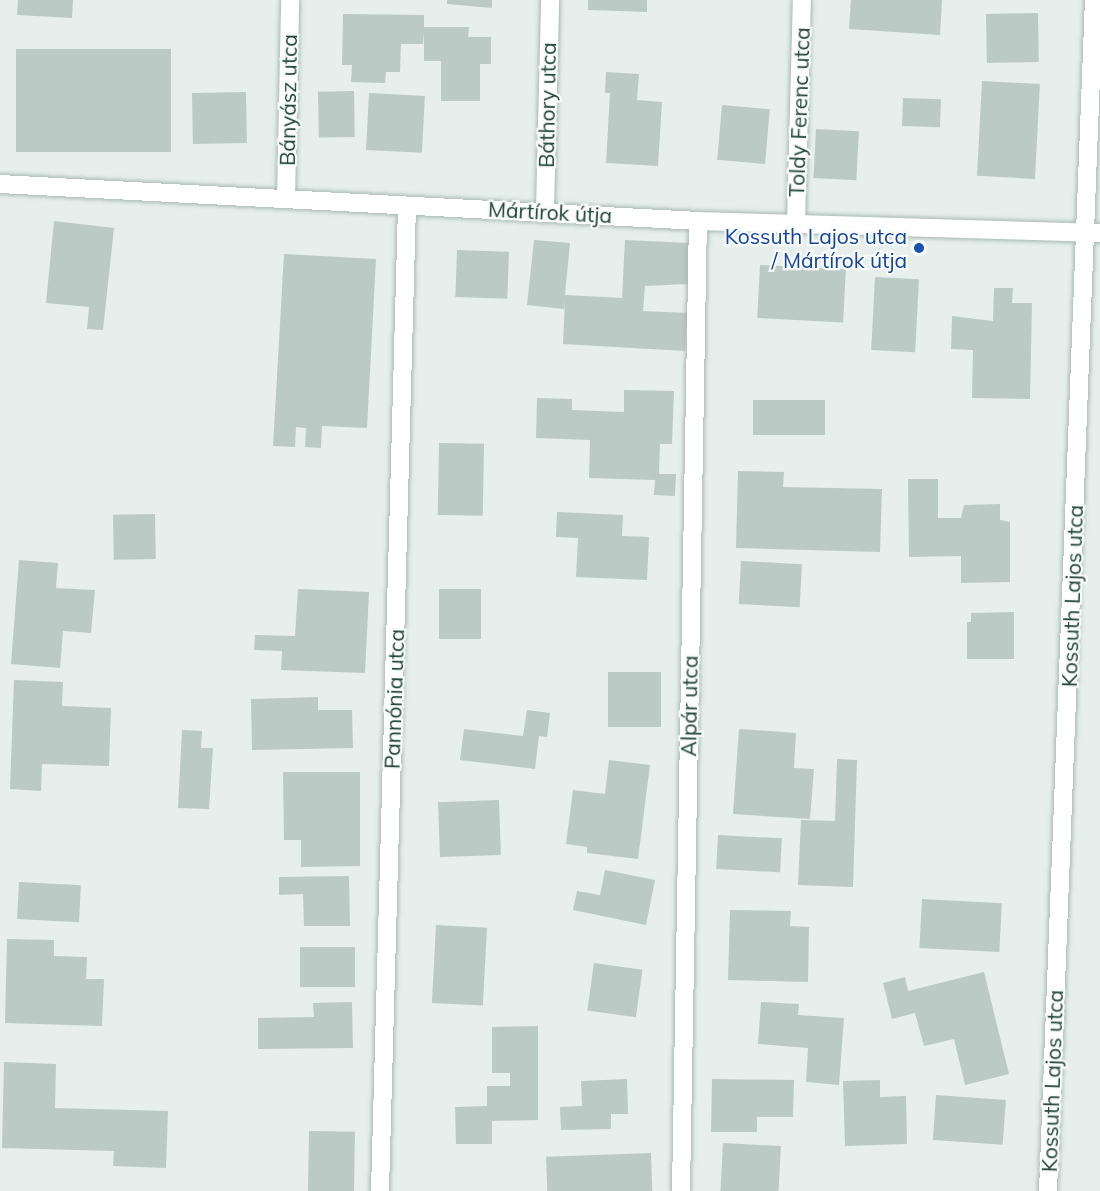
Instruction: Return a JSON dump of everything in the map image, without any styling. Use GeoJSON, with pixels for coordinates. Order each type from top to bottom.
{"type":"FeatureCollection","features":[{"type":"Feature","properties":{"kind":"street","name":"Bányász utca"},"geometry":{"type":"LineString","coordinates":[[286,199],[290,0]]}},
{"type":"Feature","properties":{"kind":"street","name":"Báthory utca"},"geometry":{"type":"LineString","coordinates":[[545,210],[550,0]]}},
{"type":"Feature","properties":{"kind":"street","name":"Toldy Ferenc utca"},"geometry":{"type":"LineString","coordinates":[[796,224],[802,0]]}},
{"type":"Feature","properties":{"kind":"street","name":"Kossuth Lajos utca"},"geometry":{"type":"LineString","coordinates":[[1048,1191],[1093,232],[1094,0]]}},
{"type":"Feature","properties":{"kind":"street","name":"Mártírok útja"},"geometry":{"type":"LineString","coordinates":[[0,184],[407,207],[545,210],[698,220],[1093,232]]}},
{"type":"Feature","properties":{"kind":"street","name":"Pannónia utca"},"geometry":{"type":"LineString","coordinates":[[380,1191],[407,207]]}},
{"type":"Feature","properties":{"kind":"street","name":"Alpár utca"},"geometry":{"type":"LineString","coordinates":[[681,1191],[698,220]]}},
{"type":"Feature","properties":{"kind":"building"},"geometry":{"type":"Polygon","coordinates":[[[18,0],[73,0],[72,18],[17,15],[18,0]]]}},
{"type":"Feature","properties":{"kind":"building"},"geometry":{"type":"Polygon","coordinates":[[[447,0],[492,0],[492,8],[447,4],[447,0]]]}},
{"type":"Feature","properties":{"kind":"building"},"geometry":{"type":"Polygon","coordinates":[[[588,0],[647,0],[647,12],[588,10],[588,0]]]}},
{"type":"Feature","properties":{"kind":"building"},"geometry":{"type":"Polygon","coordinates":[[[851,0],[942,0],[940,35],[849,29],[851,0]]]}},
{"type":"Feature","properties":{"kind":"building"},"geometry":{"type":"Polygon","coordinates":[[[1038,13],[1039,62],[987,63],[986,14],[1038,13]]]}},
{"type":"Feature","properties":{"kind":"building"},"geometry":{"type":"Polygon","coordinates":[[[343,14],[424,15],[424,27],[469,27],[468,37],[491,37],[491,64],[480,64],[480,101],[441,101],[441,61],[424,61],[424,31],[423,44],[401,44],[400,72],[386,72],[385,83],[351,82],[352,65],[342,65],[343,14]]]}},
{"type":"Feature","properties":{"kind":"building"},"geometry":{"type":"Polygon","coordinates":[[[16,49],[171,49],[171,152],[16,152],[16,49]]]}},
{"type":"Feature","properties":{"kind":"building"},"geometry":{"type":"Polygon","coordinates":[[[606,72],[639,74],[637,100],[662,102],[658,166],[606,163],[610,93],[605,93],[606,72]]]}},
{"type":"Feature","properties":{"kind":"building"},"geometry":{"type":"Polygon","coordinates":[[[982,81],[1040,84],[1035,179],[977,176],[982,81]]]}},
{"type":"Feature","properties":{"kind":"building"},"geometry":{"type":"Polygon","coordinates":[[[354,91],[355,137],[319,138],[318,92],[354,91]]]}},
{"type":"Feature","properties":{"kind":"building"},"geometry":{"type":"Polygon","coordinates":[[[246,92],[247,143],[193,144],[192,93],[246,92]]]}},
{"type":"Feature","properties":{"kind":"building"},"geometry":{"type":"Polygon","coordinates":[[[369,93],[425,96],[422,153],[366,150],[369,93]]]}},
{"type":"Feature","properties":{"kind":"building"},"geometry":{"type":"Polygon","coordinates":[[[903,98],[941,99],[940,127],[902,126],[903,98]]]}},
{"type":"Feature","properties":{"kind":"building"},"geometry":{"type":"Polygon","coordinates":[[[722,105],[770,109],[765,164],[717,160],[722,105]]]}},
{"type":"Feature","properties":{"kind":"building"},"geometry":{"type":"Polygon","coordinates":[[[816,129],[859,131],[856,180],[813,178],[816,129]]]}},
{"type":"Feature","properties":{"kind":"building"},"geometry":{"type":"Polygon","coordinates":[[[54,221],[114,228],[103,330],[87,329],[89,307],[46,303],[54,221]]]}},
{"type":"Feature","properties":{"kind":"building"},"geometry":{"type":"Polygon","coordinates":[[[534,240],[570,243],[565,295],[622,298],[625,240],[690,243],[688,284],[645,286],[643,311],[687,313],[685,351],[563,344],[565,300],[564,309],[527,305],[534,240]]]}},
{"type":"Feature","properties":{"kind":"building"},"geometry":{"type":"Polygon","coordinates":[[[457,250],[509,252],[507,299],[455,297],[457,250]]]}},
{"type":"Feature","properties":{"kind":"building"},"geometry":{"type":"Polygon","coordinates":[[[284,254],[376,259],[367,428],[322,426],[321,448],[305,447],[306,428],[296,427],[295,447],[273,446],[284,254]]]}},
{"type":"Feature","properties":{"kind":"building"},"geometry":{"type":"Polygon","coordinates":[[[760,265],[846,270],[843,322],[757,318],[760,265]]]}},
{"type":"Feature","properties":{"kind":"building"},"geometry":{"type":"Polygon","coordinates":[[[875,277],[919,279],[915,352],[871,350],[875,277]]]}},
{"type":"Feature","properties":{"kind":"building"},"geometry":{"type":"Polygon","coordinates":[[[994,288],[1013,288],[1012,303],[1032,303],[1030,399],[972,398],[973,350],[951,349],[952,316],[993,321],[994,288]]]}},
{"type":"Feature","properties":{"kind":"building"},"geometry":{"type":"Polygon","coordinates":[[[624,390],[674,391],[672,444],[660,444],[659,474],[676,474],[675,496],[654,495],[655,480],[589,478],[590,440],[536,438],[537,398],[572,399],[572,410],[624,412],[624,390]]]}},
{"type":"Feature","properties":{"kind":"building"},"geometry":{"type":"Polygon","coordinates":[[[753,400],[825,400],[825,435],[753,435],[753,400]]]}},
{"type":"Feature","properties":{"kind":"building"},"geometry":{"type":"Polygon","coordinates":[[[439,443],[484,444],[483,516],[438,515],[439,443]]]}},
{"type":"Feature","properties":{"kind":"building"},"geometry":{"type":"Polygon","coordinates":[[[738,471],[784,472],[783,487],[882,489],[880,552],[736,548],[738,471]]]}},
{"type":"Feature","properties":{"kind":"building"},"geometry":{"type":"Polygon","coordinates":[[[908,479],[938,479],[938,518],[961,518],[964,505],[1000,504],[1000,520],[1010,522],[1010,582],[961,583],[961,556],[909,557],[908,479]]]}},
{"type":"Feature","properties":{"kind":"building"},"geometry":{"type":"Polygon","coordinates":[[[557,512],[623,515],[622,536],[649,537],[647,580],[576,577],[578,538],[556,537],[557,512]]]}},
{"type":"Feature","properties":{"kind":"building"},"geometry":{"type":"Polygon","coordinates":[[[155,514],[156,559],[114,560],[113,515],[155,514]]]}},
{"type":"Feature","properties":{"kind":"building"},"geometry":{"type":"Polygon","coordinates":[[[19,560],[58,563],[56,588],[95,590],[91,633],[63,631],[60,668],[11,664],[19,560]]]}},
{"type":"Feature","properties":{"kind":"building"},"geometry":{"type":"Polygon","coordinates":[[[741,561],[802,564],[800,607],[739,604],[741,561]]]}},
{"type":"Feature","properties":{"kind":"building"},"geometry":{"type":"Polygon","coordinates":[[[298,589],[369,592],[365,673],[281,670],[282,651],[254,650],[255,635],[295,636],[298,589]]]}},
{"type":"Feature","properties":{"kind":"building"},"geometry":{"type":"Polygon","coordinates":[[[439,589],[481,589],[481,639],[439,639],[439,589]]]}},
{"type":"Feature","properties":{"kind":"building"},"geometry":{"type":"Polygon","coordinates":[[[1014,612],[1014,659],[967,659],[967,622],[971,622],[971,613],[1014,612]]]}},
{"type":"Feature","properties":{"kind":"building"},"geometry":{"type":"Polygon","coordinates":[[[608,672],[661,672],[661,727],[608,727],[608,672]]]}},
{"type":"Feature","properties":{"kind":"building"},"geometry":{"type":"Polygon","coordinates":[[[14,680],[63,682],[62,706],[111,708],[109,766],[42,764],[41,791],[10,789],[14,680]]]}},
{"type":"Feature","properties":{"kind":"building"},"geometry":{"type":"Polygon","coordinates":[[[318,697],[318,710],[352,710],[353,748],[252,750],[251,699],[318,697]]]}},
{"type":"Feature","properties":{"kind":"building"},"geometry":{"type":"Polygon","coordinates":[[[527,710],[550,713],[547,737],[539,736],[535,769],[460,760],[464,729],[523,736],[527,710]]]}},
{"type":"Feature","properties":{"kind":"building"},"geometry":{"type":"Polygon","coordinates":[[[739,729],[796,733],[794,768],[814,769],[810,819],[733,814],[739,729]]]}},
{"type":"Feature","properties":{"kind":"building"},"geometry":{"type":"Polygon","coordinates":[[[182,730],[202,731],[201,748],[213,748],[209,809],[178,808],[182,730]]]}},
{"type":"Feature","properties":{"kind":"building"},"geometry":{"type":"Polygon","coordinates":[[[837,759],[857,760],[853,887],[798,885],[801,820],[835,821],[837,759]]]}},
{"type":"Feature","properties":{"kind":"building"},"geometry":{"type":"Polygon","coordinates":[[[609,760],[650,765],[638,859],[587,853],[587,847],[566,844],[573,790],[605,794],[609,760]]]}},
{"type":"Feature","properties":{"kind":"building"},"geometry":{"type":"Polygon","coordinates":[[[283,772],[360,772],[360,866],[301,867],[301,840],[284,840],[283,772]]]}},
{"type":"Feature","properties":{"kind":"building"},"geometry":{"type":"Polygon","coordinates":[[[499,800],[501,855],[440,857],[438,802],[499,800]]]}},
{"type":"Feature","properties":{"kind":"building"},"geometry":{"type":"Polygon","coordinates":[[[718,835],[782,838],[780,872],[716,869],[718,835]]]}},
{"type":"Feature","properties":{"kind":"building"},"geometry":{"type":"Polygon","coordinates":[[[605,870],[655,880],[646,925],[573,910],[577,891],[600,895],[605,870]]]}},
{"type":"Feature","properties":{"kind":"building"},"geometry":{"type":"Polygon","coordinates":[[[349,876],[350,926],[304,926],[303,894],[279,895],[279,877],[349,876]]]}},
{"type":"Feature","properties":{"kind":"building"},"geometry":{"type":"Polygon","coordinates":[[[19,882],[81,885],[79,922],[17,919],[19,882]]]}},
{"type":"Feature","properties":{"kind":"building"},"geometry":{"type":"Polygon","coordinates":[[[922,899],[1002,903],[999,952],[919,948],[922,899]]]}},
{"type":"Feature","properties":{"kind":"building"},"geometry":{"type":"Polygon","coordinates":[[[730,910],[791,911],[790,926],[809,927],[808,982],[728,980],[730,910]]]}},
{"type":"Feature","properties":{"kind":"building"},"geometry":{"type":"Polygon","coordinates":[[[436,925],[487,928],[483,1006],[432,1003],[436,925]]]}},
{"type":"Feature","properties":{"kind":"building"},"geometry":{"type":"Polygon","coordinates":[[[7,939],[54,940],[54,956],[87,957],[86,979],[104,979],[102,1026],[5,1023],[7,939]]]}},
{"type":"Feature","properties":{"kind":"building"},"geometry":{"type":"Polygon","coordinates":[[[300,947],[355,947],[355,987],[300,987],[300,947]]]}},
{"type":"Feature","properties":{"kind":"building"},"geometry":{"type":"Polygon","coordinates":[[[594,963],[643,970],[636,1017],[587,1011],[594,963]]]}},
{"type":"Feature","properties":{"kind":"building"},"geometry":{"type":"Polygon","coordinates":[[[984,972],[1009,1074],[965,1085],[954,1039],[924,1046],[915,1013],[892,1019],[883,983],[905,977],[908,991],[984,972]]]}},
{"type":"Feature","properties":{"kind":"building"},"geometry":{"type":"Polygon","coordinates":[[[352,1002],[353,1048],[258,1049],[258,1018],[314,1017],[313,1003],[352,1002]]]}},
{"type":"Feature","properties":{"kind":"building"},"geometry":{"type":"Polygon","coordinates":[[[761,1002],[799,1004],[798,1015],[844,1018],[839,1085],[806,1082],[808,1048],[758,1044],[761,1002]]]}},
{"type":"Feature","properties":{"kind":"building"},"geometry":{"type":"Polygon","coordinates":[[[538,1026],[538,1120],[492,1121],[492,1144],[456,1144],[455,1107],[487,1106],[487,1086],[510,1086],[510,1073],[492,1073],[492,1027],[538,1026]]]}},
{"type":"Feature","properties":{"kind":"building"},"geometry":{"type":"Polygon","coordinates":[[[4,1062],[56,1064],[55,1108],[168,1111],[166,1168],[113,1166],[114,1151],[2,1148],[4,1062]]]}},
{"type":"Feature","properties":{"kind":"building"},"geometry":{"type":"Polygon","coordinates":[[[627,1079],[628,1114],[611,1114],[611,1129],[561,1130],[560,1107],[582,1106],[581,1081],[627,1079]]]}},
{"type":"Feature","properties":{"kind":"building"},"geometry":{"type":"Polygon","coordinates":[[[712,1079],[794,1080],[793,1117],[757,1117],[757,1132],[711,1132],[712,1079]]]}},
{"type":"Feature","properties":{"kind":"building"},"geometry":{"type":"Polygon","coordinates":[[[880,1080],[880,1097],[906,1096],[907,1144],[845,1146],[843,1081],[880,1080]]]}},
{"type":"Feature","properties":{"kind":"building"},"geometry":{"type":"Polygon","coordinates":[[[936,1095],[1006,1100],[1003,1145],[933,1140],[936,1095]]]}},
{"type":"Feature","properties":{"kind":"building"},"geometry":{"type":"Polygon","coordinates":[[[309,1131],[355,1132],[354,1191],[308,1191],[309,1131]]]}},
{"type":"Feature","properties":{"kind":"building"},"geometry":{"type":"Polygon","coordinates":[[[723,1143],[781,1146],[779,1191],[720,1191],[723,1143]]]}},
{"type":"Feature","properties":{"kind":"building"},"geometry":{"type":"Polygon","coordinates":[[[651,1153],[652,1191],[547,1191],[546,1157],[651,1153]]]}},
{"type":"Feature","properties":{"kind":"place","name":"Kossuth Lajos utca / Mártírok útja"},"geometry":{"type":"Point","coordinates":[919,248]}}]}
